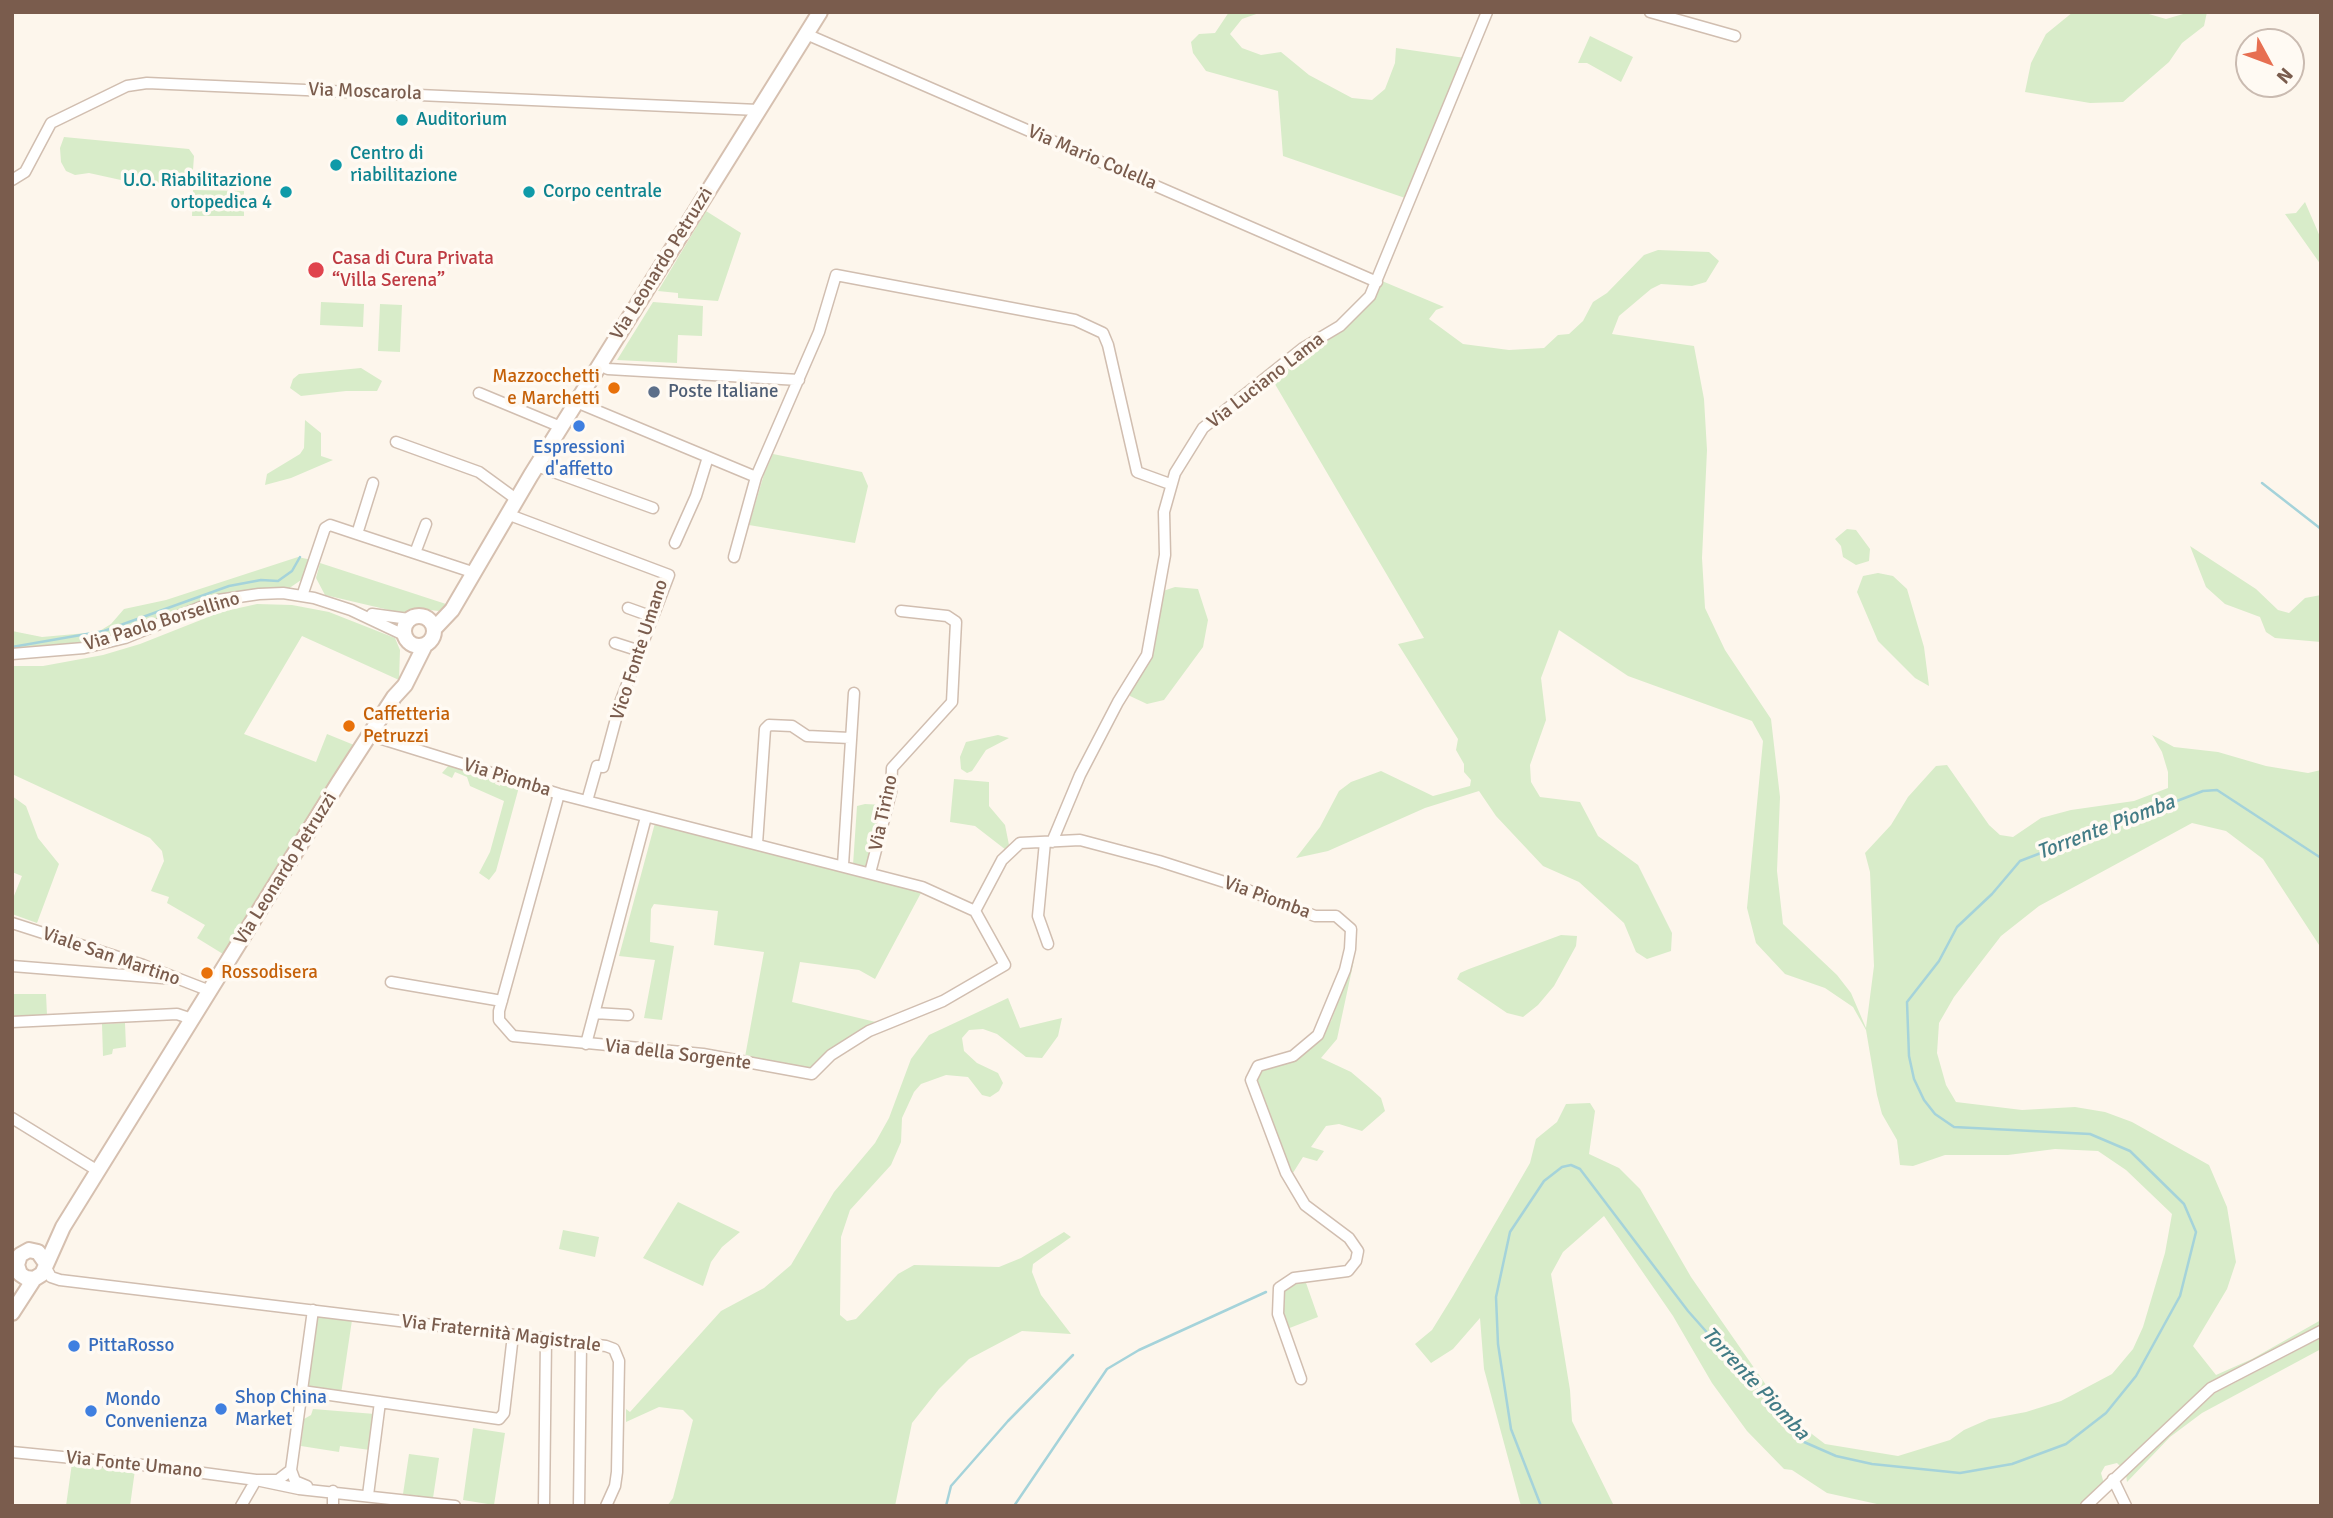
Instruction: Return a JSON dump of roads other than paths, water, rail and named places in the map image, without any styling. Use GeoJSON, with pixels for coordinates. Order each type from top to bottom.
{"type":"FeatureCollection","features":[{"type":"Feature","properties":{"kind":"main road","name":"Via Leonardo Petruzzi"},"geometry":{"type":"LineString","coordinates":[[431,624],[463,588],[820,12]]}},
{"type":"Feature","properties":{"kind":"main road"},"geometry":{"type":"LineString","coordinates":[[416,616],[431,624],[432,639],[425,645],[416,646],[406,639],[404,626],[409,620],[416,616]]}},
{"type":"Feature","properties":{"kind":"main road","name":"Via Leonardo Petruzzi"},"geometry":{"type":"LineString","coordinates":[[45,1264],[63,1227],[97,1171],[398,690],[408,660],[406,639]]}},
{"type":"Feature","properties":{"kind":"main road","name":"Via Leonardo Petruzzi"},"geometry":{"type":"LineString","coordinates":[[398,690],[405,685],[425,645]]}},
{"type":"Feature","properties":{"kind":"main road","name":"Via Leonardo Petruzzi"},"geometry":{"type":"LineString","coordinates":[[34,1251],[47,1245],[63,1227]]}},
{"type":"Feature","properties":{"kind":"main road"},"geometry":{"type":"LineString","coordinates":[[12,1302],[18,1291],[20,1255],[34,1251],[41,1255],[45,1264],[42,1274],[34,1279],[12,1313]]}},
{"type":"Feature","properties":{"kind":"main road"},"geometry":{"type":"LineString","coordinates":[[18,1270],[26,1278],[34,1279]]}},
{"type":"Feature","properties":{"kind":"street","name":"Via Luciano Lama"},"geometry":{"type":"LineString","coordinates":[[1048,944],[1038,916],[1048,842],[1118,702],[1147,655],[1165,555],[1164,512],[1170,484],[1203,428],[1303,348],[1340,326],[1370,296],[1487,12]]}},
{"type":"Feature","properties":{"kind":"street"},"geometry":{"type":"LineString","coordinates":[[1650,12],[1735,36]]}},
{"type":"Feature","properties":{"kind":"street","name":"Via Mario Colella"},"geometry":{"type":"LineString","coordinates":[[806,34],[1377,282]]}},
{"type":"Feature","properties":{"kind":"street","name":"Via Moscarola"},"geometry":{"type":"LineString","coordinates":[[12,180],[25,172],[51,123],[127,86],[147,83],[670,104],[758,110]]}},
{"type":"Feature","properties":{"kind":"street"},"geometry":{"type":"LineString","coordinates":[[734,557],[756,477],[819,332],[836,275],[1075,320],[1103,333],[1137,472],[1170,484]]}},
{"type":"Feature","properties":{"kind":"street"},"geometry":{"type":"LineString","coordinates":[[600,365],[608,369],[799,380]]}},
{"type":"Feature","properties":{"kind":"street"},"geometry":{"type":"LineString","coordinates":[[479,393],[561,427]]}},
{"type":"Feature","properties":{"kind":"street"},"geometry":{"type":"LineString","coordinates":[[576,402],[756,477]]}},
{"type":"Feature","properties":{"kind":"street"},"geometry":{"type":"LineString","coordinates":[[396,442],[479,472],[516,499]]}},
{"type":"Feature","properties":{"kind":"street"},"geometry":{"type":"LineString","coordinates":[[675,543],[696,496],[708,457]]}},
{"type":"Feature","properties":{"kind":"street"},"geometry":{"type":"LineString","coordinates":[[537,466],[653,508]]}},
{"type":"Feature","properties":{"kind":"street"},"geometry":{"type":"LineString","coordinates":[[357,534],[373,483]]}},
{"type":"Feature","properties":{"kind":"street","name":"Vico Fonte Umano"},"geometry":{"type":"LineString","coordinates":[[507,514],[669,575],[621,701],[603,767],[597,766],[587,801]]}},
{"type":"Feature","properties":{"kind":"street"},"geometry":{"type":"LineString","coordinates":[[415,553],[426,524]]}},
{"type":"Feature","properties":{"kind":"street"},"geometry":{"type":"LineString","coordinates":[[302,596],[325,528],[330,525],[472,572]]}},
{"type":"Feature","properties":{"kind":"street","name":"Via Paolo Borsellino"},"geometry":{"type":"LineString","coordinates":[[12,654],[84,648],[125,638],[195,609],[236,596],[284,593],[351,610],[409,620]]}},
{"type":"Feature","properties":{"kind":"street"},"geometry":{"type":"LineString","coordinates":[[628,608],[653,618]]}},
{"type":"Feature","properties":{"kind":"street","name":"Via Paolo Borsellino"},"geometry":{"type":"LineString","coordinates":[[351,610],[406,639]]}},
{"type":"Feature","properties":{"kind":"street","name":"Via Tirino"},"geometry":{"type":"LineString","coordinates":[[870,873],[891,792],[892,768],[946,711],[951,702],[956,622],[947,616],[901,611]]}},
{"type":"Feature","properties":{"kind":"street"},"geometry":{"type":"LineString","coordinates":[[615,643],[640,651]]}},
{"type":"Feature","properties":{"kind":"street"},"geometry":{"type":"LineString","coordinates":[[843,865],[854,693]]}},
{"type":"Feature","properties":{"kind":"street"},"geometry":{"type":"LineString","coordinates":[[757,844],[765,729],[769,725],[792,726],[807,736],[850,738]]}},
{"type":"Feature","properties":{"kind":"street","name":"Via Piomba"},"geometry":{"type":"LineString","coordinates":[[369,735],[559,794],[922,887],[975,911],[1002,860],[1020,843],[1080,841],[1159,860],[1237,886],[1300,912],[1315,916],[1336,916],[1351,929],[1350,949],[1345,970],[1318,1035],[1293,1056],[1258,1066],[1251,1080],[1286,1172],[1305,1205],[1349,1238],[1358,1251],[1356,1261],[1348,1271],[1323,1277],[1294,1278],[1279,1288],[1278,1314],[1301,1379]]}},
{"type":"Feature","properties":{"kind":"street","name":"Via della Sorgente"},"geometry":{"type":"LineString","coordinates":[[559,794],[502,1001],[499,1020],[513,1036],[703,1054],[812,1074],[831,1055],[869,1031],[943,1001],[1006,965],[975,911]]}},
{"type":"Feature","properties":{"kind":"street"},"geometry":{"type":"LineString","coordinates":[[586,1045],[646,817]]}},
{"type":"Feature","properties":{"kind":"street","name":"Viale San Martino"},"geometry":{"type":"LineString","coordinates":[[12,923],[150,968],[210,991]]}},
{"type":"Feature","properties":{"kind":"street"},"geometry":{"type":"LineString","coordinates":[[105,953],[106,975]]}},
{"type":"Feature","properties":{"kind":"street"},"geometry":{"type":"LineString","coordinates":[[12,966],[147,979],[178,979]]}},
{"type":"Feature","properties":{"kind":"street"},"geometry":{"type":"LineString","coordinates":[[147,979],[150,968]]}},
{"type":"Feature","properties":{"kind":"street"},"geometry":{"type":"LineString","coordinates":[[391,982],[502,1001]]}},
{"type":"Feature","properties":{"kind":"street"},"geometry":{"type":"LineString","coordinates":[[594,1013],[628,1015]]}},
{"type":"Feature","properties":{"kind":"street"},"geometry":{"type":"LineString","coordinates":[[12,1022],[174,1014],[192,1019]]}},
{"type":"Feature","properties":{"kind":"street"},"geometry":{"type":"LineString","coordinates":[[12,1118],[97,1171]]}},
{"type":"Feature","properties":{"kind":"street","name":"Via Fraternità Magistrale"},"geometry":{"type":"LineString","coordinates":[[45,1264],[55,1279],[614,1349],[620,1361],[617,1472],[615,1486],[606,1506]]}},
{"type":"Feature","properties":{"kind":"street"},"geometry":{"type":"LineString","coordinates":[[291,1470],[313,1310]]}},
{"type":"Feature","properties":{"kind":"street"},"geometry":{"type":"LineString","coordinates":[[2086,1506],[2211,1388],[2321,1331]]}},
{"type":"Feature","properties":{"kind":"street"},"geometry":{"type":"LineString","coordinates":[[302,1391],[499,1419],[503,1413],[513,1335]]}},
{"type":"Feature","properties":{"kind":"street"},"geometry":{"type":"LineString","coordinates":[[544,1506],[546,1339]]}},
{"type":"Feature","properties":{"kind":"street"},"geometry":{"type":"LineString","coordinates":[[579,1506],[581,1343]]}},
{"type":"Feature","properties":{"kind":"street"},"geometry":{"type":"LineString","coordinates":[[368,1495],[380,1402]]}},
{"type":"Feature","properties":{"kind":"street","name":"Via Fonte Umano"},"geometry":{"type":"LineString","coordinates":[[12,1452],[257,1480],[299,1489],[449,1505]]}},
{"type":"Feature","properties":{"kind":"street","name":"Via Fonte Umano"},"geometry":{"type":"LineString","coordinates":[[257,1480],[278,1480],[291,1470],[295,1481],[318,1489]]}},
{"type":"Feature","properties":{"kind":"street"},"geometry":{"type":"LineString","coordinates":[[2113,1479],[2126,1506]]}},
{"type":"Feature","properties":{"kind":"street"},"geometry":{"type":"LineString","coordinates":[[241,1506],[257,1480]]}},
{"type":"Feature","properties":{"kind":"street"},"geometry":{"type":"LineString","coordinates":[[332,1506],[333,1491]]}},
{"type":"Feature","properties":{"kind":"waterway"},"geometry":{"type":"LineString","coordinates":[[2262,483],[2321,529]]}},
{"type":"Feature","properties":{"kind":"waterway"},"geometry":{"type":"LineString","coordinates":[[12,647],[104,631],[229,586],[261,580],[278,581],[292,571],[300,557]]}},
{"type":"Feature","properties":{"kind":"waterway","name":"Torrente Piomba"},"geometry":{"type":"LineString","coordinates":[[1541,1506],[1511,1429],[1498,1344],[1496,1297],[1510,1232],[1544,1181],[1562,1167],[1571,1165],[1580,1169],[1688,1311],[1804,1442],[1836,1456],[1872,1464],[1960,1473],[2012,1464],[2066,1444],[2106,1413],[2136,1376],[2180,1296],[2196,1232],[2184,1204],[2130,1151],[2090,1134],[1954,1127],[1935,1114],[1924,1100],[1914,1079],[1909,1056],[1907,1002],[1939,961],[1957,927],[1992,894],[2020,861],[2203,791],[2217,790],[2321,858]]}},
{"type":"Feature","properties":{"kind":"waterway"},"geometry":{"type":"LineString","coordinates":[[1014,1506],[1107,1369],[1139,1350],[1266,1292]]}},
{"type":"Feature","properties":{"kind":"waterway"},"geometry":{"type":"LineString","coordinates":[[946,1506],[951,1486],[1008,1421],[1073,1355]]}},
{"type":"Feature","properties":{"kind":"place","name":"Auditorium"},"geometry":{"type":"Point","coordinates":[402,120]}},
{"type":"Feature","properties":{"kind":"place","name":"Centro di riabilitazione"},"geometry":{"type":"Point","coordinates":[336,165]}},
{"type":"Feature","properties":{"kind":"place","name":"U.O. Riabilitazione ortopedica 4"},"geometry":{"type":"Point","coordinates":[286,192]}},
{"type":"Feature","properties":{"kind":"place","name":"Corpo centrale"},"geometry":{"type":"Point","coordinates":[529,192]}},
{"type":"Feature","properties":{"kind":"place","name":"Casa di Cura Privata “Villa Serena”"},"geometry":{"type":"Point","coordinates":[316,270]}},
{"type":"Feature","properties":{"kind":"place","name":"Mazzocchetti e Marchetti"},"geometry":{"type":"Point","coordinates":[614,388]}},
{"type":"Feature","properties":{"kind":"place","name":"Poste Italiane"},"geometry":{"type":"Point","coordinates":[654,392]}},
{"type":"Feature","properties":{"kind":"place","name":"Espressioni d'affetto"},"geometry":{"type":"Point","coordinates":[579,426]}},
{"type":"Feature","properties":{"kind":"place","name":"Caffetteria Petruzzi"},"geometry":{"type":"Point","coordinates":[349,726]}},
{"type":"Feature","properties":{"kind":"place","name":"Rossodisera"},"geometry":{"type":"Point","coordinates":[207,973]}},
{"type":"Feature","properties":{"kind":"place","name":"PittaRosso"},"geometry":{"type":"Point","coordinates":[74,1346]}},
{"type":"Feature","properties":{"kind":"place","name":"Shop China Market"},"geometry":{"type":"Point","coordinates":[221,1409]}},
{"type":"Feature","properties":{"kind":"place","name":"Mondo Convenienza"},"geometry":{"type":"Point","coordinates":[91,1411]}}]}
